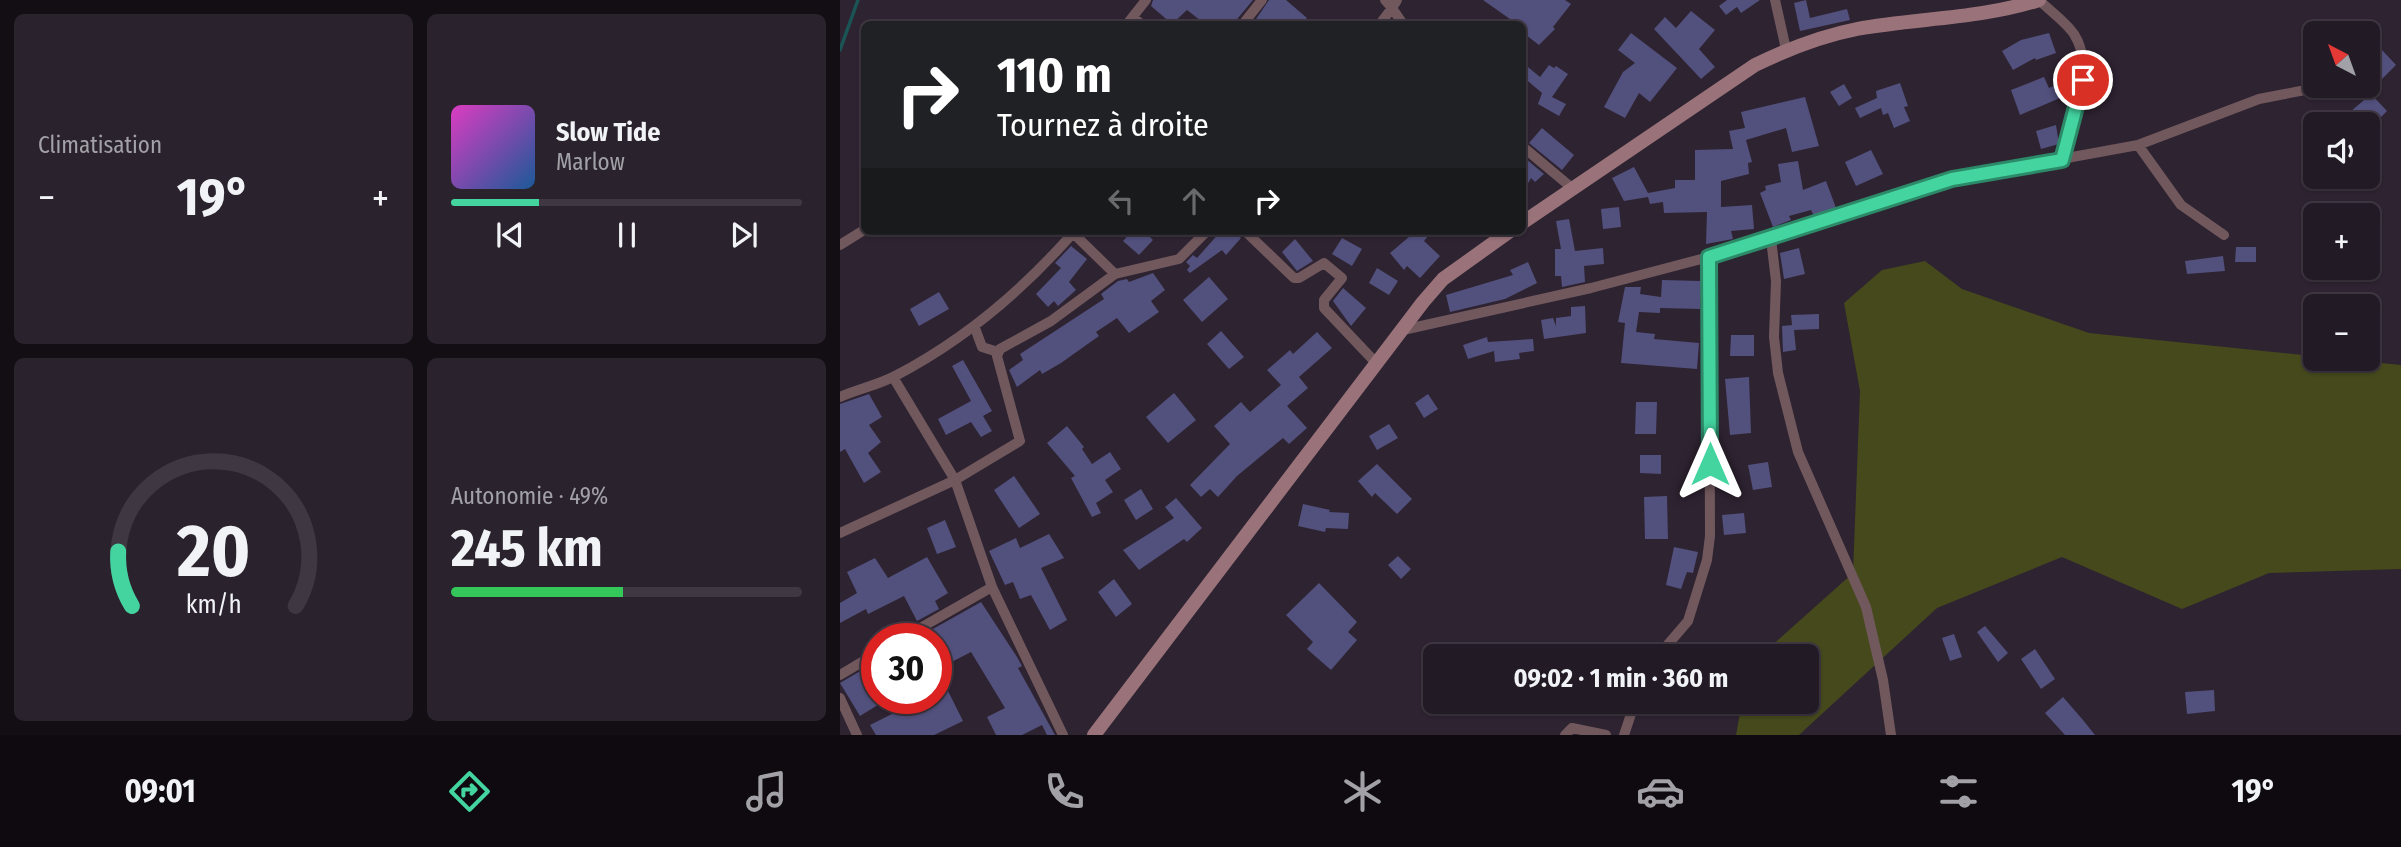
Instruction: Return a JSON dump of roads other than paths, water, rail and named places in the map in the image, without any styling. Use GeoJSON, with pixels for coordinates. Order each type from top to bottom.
{"type":"FeatureCollection","features":[{"type":"Feature","properties":{"kind":"street"},"geometry":{"type":"LineString","coordinates":[[1130,21],[1146,0]]}},
{"type":"Feature","properties":{"kind":"street"},"geometry":{"type":"LineString","coordinates":[[1245,21],[1262,0]]}},
{"type":"Feature","properties":{"kind":"street"},"geometry":{"type":"LineString","coordinates":[[1775,0],[1786,49]]}},
{"type":"Feature","properties":{"kind":"street"},"geometry":{"type":"LineString","coordinates":[[1526,220],[1755,65],[1786,49],[1856,29],[2006,10],[2039,0],[2073,33],[2082,58],[2080,92],[2062,160]]}},
{"type":"Feature","properties":{"kind":"street"},"geometry":{"type":"LineString","coordinates":[[1382,21],[1392,3]]}},
{"type":"Feature","properties":{"kind":"street"},"geometry":{"type":"LineString","coordinates":[[1392,3],[1401,21]]}},
{"type":"Feature","properties":{"kind":"street"},"geometry":{"type":"LineString","coordinates":[[1403,330],[1591,288],[1709,257],[1952,179],[2138,145],[2259,99],[2303,90]]}},
{"type":"Feature","properties":{"kind":"street"},"geometry":{"type":"LineString","coordinates":[[2138,145],[2180,205],[2224,235]]}},
{"type":"Feature","properties":{"kind":"street"},"geometry":{"type":"LineString","coordinates":[[1526,149],[1572,188]]}},
{"type":"Feature","properties":{"kind":"street"},"geometry":{"type":"LineString","coordinates":[[840,245],[861,232]]}},
{"type":"Feature","properties":{"kind":"street"},"geometry":{"type":"LineString","coordinates":[[840,397],[893,377],[975,328],[1040,269],[1071,235]]}},
{"type":"Feature","properties":{"kind":"street"},"geometry":{"type":"LineString","coordinates":[[1077,235],[1115,274]]}},
{"type":"Feature","properties":{"kind":"street"},"geometry":{"type":"LineString","coordinates":[[975,328],[982,347],[998,352],[1051,321],[1115,274],[1179,259],[1203,235]]}},
{"type":"Feature","properties":{"kind":"street"},"geometry":{"type":"LineString","coordinates":[[1249,235],[1294,278],[1299,278],[1324,262],[1342,278],[1339,285],[1324,300],[1324,308],[1377,364]]}},
{"type":"Feature","properties":{"kind":"street"},"geometry":{"type":"LineString","coordinates":[[1094,735],[1443,279],[1504,235]]}},
{"type":"Feature","properties":{"kind":"street"},"geometry":{"type":"LineString","coordinates":[[1771,239],[1776,281],[1774,337],[1778,373],[1798,452],[1866,607],[1883,680],[1891,735]]}},
{"type":"Feature","properties":{"kind":"street"},"geometry":{"type":"LineString","coordinates":[[1668,644],[1688,621],[1707,560],[1710,509],[1709,257]]}},
{"type":"Feature","properties":{"kind":"street"},"geometry":{"type":"LineString","coordinates":[[840,533],[955,480],[1020,441],[998,352]]}},
{"type":"Feature","properties":{"kind":"street"},"geometry":{"type":"LineString","coordinates":[[893,377],[955,480],[992,587],[1063,735]]}},
{"type":"Feature","properties":{"kind":"street"},"geometry":{"type":"LineString","coordinates":[[929,623],[992,587]]}},
{"type":"Feature","properties":{"kind":"street"},"geometry":{"type":"LineString","coordinates":[[840,675],[861,663]]}},
{"type":"Feature","properties":{"kind":"street"},"geometry":{"type":"LineString","coordinates":[[840,698],[857,735]]}},
{"type":"Feature","properties":{"kind":"street"},"geometry":{"type":"LineString","coordinates":[[1623,735],[1631,714]]}},
{"type":"Feature","properties":{"kind":"street"},"geometry":{"type":"LineString","coordinates":[[1565,735],[1572,728],[1606,735]]}},
{"type":"Feature","properties":{"kind":"waterway"},"geometry":{"type":"LineString","coordinates":[[840,50],[858,0]]}}]}
